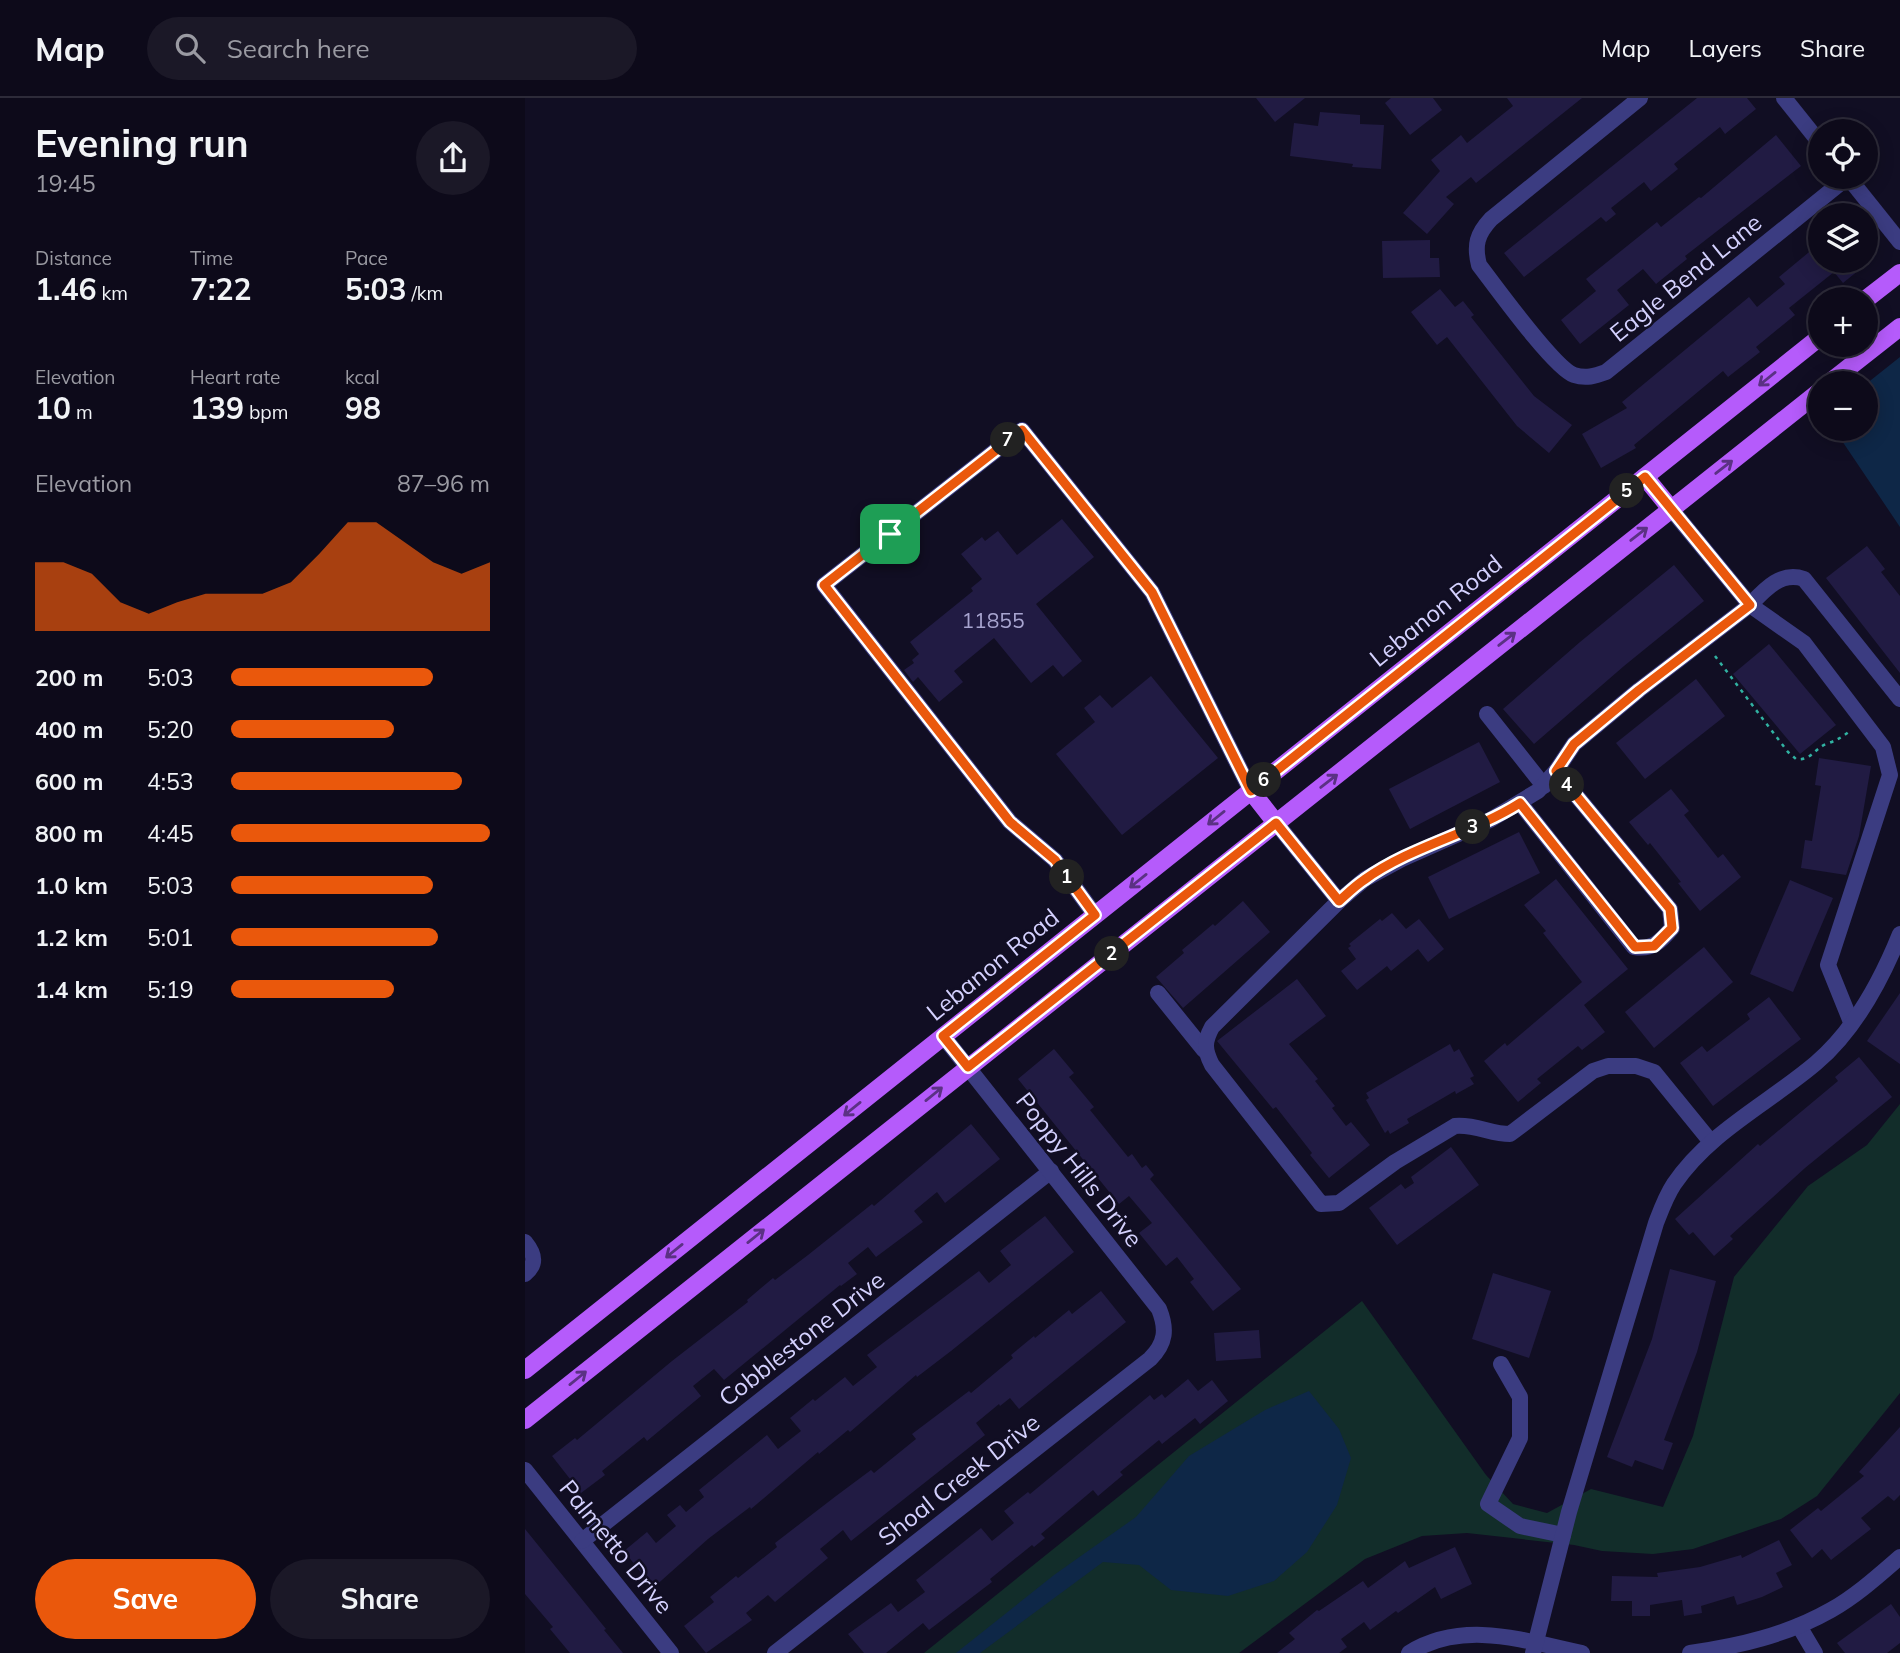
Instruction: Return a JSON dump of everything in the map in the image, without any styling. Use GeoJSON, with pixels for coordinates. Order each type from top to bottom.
{"type":"FeatureCollection","features":[{"type":"Feature","properties":{"kind":"main road"},"geometry":{"type":"LineString","coordinates":[[1878,290],[1900,273]]}},
{"type":"Feature","properties":{"kind":"main road"},"geometry":{"type":"LineString","coordinates":[[1844,371],[1900,327]]}},
{"type":"Feature","properties":{"kind":"main road","name":"Lebanon Road"},"geometry":{"type":"LineString","coordinates":[[525,1370],[1808,347]]}},
{"type":"Feature","properties":{"kind":"main road"},"geometry":{"type":"LineString","coordinates":[[525,1420],[1808,401]]}},
{"type":"Feature","properties":{"kind":"main road"},"geometry":{"type":"LineString","coordinates":[[1645,477],[1671,509]]}},
{"type":"Feature","properties":{"kind":"main road"},"geometry":{"type":"LineString","coordinates":[[1251,791],[1276,823]]}},
{"type":"Feature","properties":{"kind":"street","name":"Eagle Bend Lane"},"geometry":{"type":"LineString","coordinates":[[1640,98],[1491,219],[1479,232],[1475,250],[1479,265],[1548,352],[1571,374],[1584,378],[1605,372],[1833,189]]}},
{"type":"Feature","properties":{"kind":"street"},"geometry":{"type":"LineString","coordinates":[[1784,98],[1808,127]]}},
{"type":"Feature","properties":{"kind":"street"},"geometry":{"type":"LineString","coordinates":[[1858,189],[1900,242]]}},
{"type":"Feature","properties":{"kind":"street"},"geometry":{"type":"LineString","coordinates":[[1095,915],[1055,860],[1010,822],[824,585],[1022,430],[1152,592],[1251,791]]}},
{"type":"Feature","properties":{"kind":"street"},"geometry":{"type":"LineString","coordinates":[[1671,509],[1750,605],[1804,643],[1883,747],[1890,775],[1828,965],[1851,1022]]}},
{"type":"Feature","properties":{"kind":"street"},"geometry":{"type":"LineString","coordinates":[[1204,1050],[1212,1027],[1339,901],[1365,879],[1402,859],[1490,820],[1544,786],[1574,744],[1777,581],[1789,576],[1804,579],[1900,699]]}},
{"type":"Feature","properties":{"kind":"street"},"geometry":{"type":"LineString","coordinates":[[1487,714],[1544,786]]}},
{"type":"Feature","properties":{"kind":"street"},"geometry":{"type":"LineString","coordinates":[[1520,803],[1635,947],[1654,946],[1663,939],[1672,928],[1670,909],[1556,771]]}},
{"type":"Feature","properties":{"kind":"street"},"geometry":{"type":"LineString","coordinates":[[1276,823],[1339,901]]}},
{"type":"Feature","properties":{"kind":"street"},"geometry":{"type":"LineString","coordinates":[[1534,1647],[1569,1512],[1656,1223],[1675,1183],[1711,1142],[1817,1063],[1851,1022],[1877,984],[1900,934]]}},
{"type":"Feature","properties":{"kind":"street"},"geometry":{"type":"LineString","coordinates":[[1158,993],[1321,1204],[1339,1203],[1395,1162],[1455,1126],[1466,1125],[1498,1134],[1510,1134],[1582,1077],[1608,1066],[1636,1066],[1654,1073],[1670,1089],[1711,1142]]}},
{"type":"Feature","properties":{"kind":"street","name":"Poppy Hills Drive"},"geometry":{"type":"LineString","coordinates":[[943,1036],[1159,1309],[1164,1322],[1165,1338]]}},
{"type":"Feature","properties":{"kind":"street","name":"Cobblestone Drive"},"geometry":{"type":"LineString","coordinates":[[582,1541],[1051,1171]]}},
{"type":"Feature","properties":{"kind":"street"},"geometry":{"type":"LineString","coordinates":[[525,1242],[535,1259],[532,1268],[525,1274]]}},
{"type":"Feature","properties":{"kind":"street","name":"Shoal Creek Drive"},"geometry":{"type":"LineString","coordinates":[[775,1653],[1150,1359],[1160,1349],[1165,1338]]}},
{"type":"Feature","properties":{"kind":"street"},"geometry":{"type":"LineString","coordinates":[[1501,1364],[1520,1397],[1520,1438],[1488,1504],[1520,1526],[1563,1535]]}},
{"type":"Feature","properties":{"kind":"street","name":"Palmetto Drive"},"geometry":{"type":"LineString","coordinates":[[525,1470],[671,1653]]}},
{"type":"Feature","properties":{"kind":"street"},"geometry":{"type":"LineString","coordinates":[[1690,1653],[1751,1642],[1799,1626],[1854,1596],[1900,1557]]}},
{"type":"Feature","properties":{"kind":"street"},"geometry":{"type":"LineString","coordinates":[[1799,1626],[1815,1653]]}},
{"type":"Feature","properties":{"kind":"street"},"geometry":{"type":"LineString","coordinates":[[1409,1653],[1445,1638],[1493,1634],[1534,1647],[1582,1653]]}},
{"type":"Feature","properties":{"kind":"path"},"geometry":{"type":"LineString","coordinates":[[1714,656],[1796,759],[1805,759],[1826,744],[1834,744],[1863,721]]}},
{"type":"Feature","properties":{"kind":"green space"},"geometry":{"type":"Polygon","coordinates":[[[1900,1104],[1900,1393],[1817,1496],[1781,1519],[1693,1549],[1653,1554],[1602,1551],[1574,1545],[1467,1533],[1422,1536],[1365,1559],[1239,1653],[924,1653],[1362,1301],[1486,1475],[1513,1504],[1547,1513],[1591,1489],[1663,1507],[1693,1436],[1734,1277],[1808,1186],[1867,1145],[1900,1104]]]}},
{"type":"Feature","properties":{"kind":"water"},"geometry":{"type":"Polygon","coordinates":[[[1900,357],[1900,527],[1842,441],[1878,441],[1878,374],[1900,357]]]}},
{"type":"Feature","properties":{"kind":"water"},"geometry":{"type":"Polygon","coordinates":[[[1309,1391],[1339,1429],[1351,1458],[1337,1505],[1307,1552],[1274,1581],[1228,1596],[1171,1590],[1139,1565],[1103,1562],[980,1653],[956,1653],[1054,1575],[1136,1517],[1189,1456],[1265,1410],[1309,1391]]]}},
{"type":"Feature","properties":{"kind":"building"},"geometry":{"type":"Polygon","coordinates":[[[1256,98],[1305,98],[1275,122],[1256,98]]]}},
{"type":"Feature","properties":{"kind":"building"},"geometry":{"type":"Polygon","coordinates":[[[1391,98],[1433,98],[1442,110],[1410,135],[1385,103],[1391,98]]]}},
{"type":"Feature","properties":{"kind":"building"},"geometry":{"type":"Polygon","coordinates":[[[1507,98],[1582,98],[1476,183],[1471,177],[1446,197],[1454,204],[1427,234],[1403,213],[1440,171],[1431,160],[1461,135],[1467,143],[1513,106],[1507,98]]]}},
{"type":"Feature","properties":{"kind":"building"},"geometry":{"type":"Polygon","coordinates":[[[1697,98],[1747,98],[1756,109],[1725,134],[1720,127],[1674,164],[1678,169],[1651,191],[1644,182],[1611,208],[1616,214],[1606,222],[1601,217],[1524,277],[1504,253],[1697,98]]]}},
{"type":"Feature","properties":{"kind":"building"},"geometry":{"type":"Polygon","coordinates":[[[1320,112],[1360,115],[1360,124],[1384,125],[1381,169],[1352,167],[1353,164],[1290,156],[1294,123],[1318,126],[1320,112]]]}},
{"type":"Feature","properties":{"kind":"building"},"geometry":{"type":"Polygon","coordinates":[[[1776,135],[1801,166],[1685,256],[1687,259],[1656,284],[1643,269],[1617,290],[1629,305],[1580,344],[1561,320],[1596,291],[1586,279],[1657,222],[1661,227],[1701,198],[1776,135]]]}},
{"type":"Feature","properties":{"kind":"building"},"geometry":{"type":"Polygon","coordinates":[[[1430,240],[1430,258],[1439,258],[1440,277],[1383,278],[1382,241],[1430,240]]]}},
{"type":"Feature","properties":{"kind":"building"},"geometry":{"type":"Polygon","coordinates":[[[1808,253],[1808,273],[1833,273],[1815,287],[1808,287],[1808,293],[1789,308],[1795,315],[1756,347],[1760,352],[1728,377],[1723,371],[1634,445],[1636,448],[1601,468],[1582,434],[1627,408],[1622,402],[1749,297],[1757,307],[1785,284],[1779,277],[1808,253]]]}},
{"type":"Feature","properties":{"kind":"building"},"geometry":{"type":"Polygon","coordinates":[[[1835,273],[1855,273],[1843,283],[1835,273]]]}},
{"type":"Feature","properties":{"kind":"building"},"geometry":{"type":"Polygon","coordinates":[[[1440,289],[1455,307],[1463,301],[1474,315],[1471,317],[1534,396],[1572,425],[1549,453],[1517,426],[1447,337],[1437,345],[1411,312],[1440,289]]]}},
{"type":"Feature","properties":{"kind":"building"},"geometry":{"type":"Polygon","coordinates":[[[1062,519],[1094,557],[1036,604],[1082,661],[1063,677],[1053,665],[1031,683],[994,638],[954,671],[963,682],[939,702],[918,677],[913,682],[904,670],[914,663],[912,660],[919,654],[910,642],[973,591],[971,588],[982,579],[961,554],[982,537],[985,541],[998,531],[1017,555],[1062,519]]]}},
{"type":"Feature","properties":{"kind":"building"},"geometry":{"type":"Polygon","coordinates":[[[1867,546],[1885,569],[1881,572],[1900,596],[1900,673],[1826,578],[1867,546]]]}},
{"type":"Feature","properties":{"kind":"building"},"geometry":{"type":"Polygon","coordinates":[[[1674,565],[1704,601],[1534,744],[1503,709],[1674,565]]]}},
{"type":"Feature","properties":{"kind":"building"},"geometry":{"type":"Polygon","coordinates":[[[1769,644],[1836,725],[1800,754],[1733,674],[1769,644]]]}},
{"type":"Feature","properties":{"kind":"building"},"geometry":{"type":"Polygon","coordinates":[[[1151,676],[1218,758],[1122,835],[1056,754],[1095,722],[1084,708],[1100,695],[1112,708],[1151,676]]]}},
{"type":"Feature","properties":{"kind":"building"},"geometry":{"type":"Polygon","coordinates":[[[1696,679],[1725,716],[1645,779],[1616,743],[1696,679]]]}},
{"type":"Feature","properties":{"kind":"building"},"geometry":{"type":"Polygon","coordinates":[[[1479,742],[1500,782],[1410,829],[1389,789],[1479,742]]]}},
{"type":"Feature","properties":{"kind":"building"},"geometry":{"type":"Polygon","coordinates":[[[1819,758],[1871,766],[1859,836],[1846,875],[1801,868],[1805,840],[1812,841],[1821,786],[1815,785],[1819,758]]]}},
{"type":"Feature","properties":{"kind":"building"},"geometry":{"type":"Polygon","coordinates":[[[1671,789],[1689,811],[1684,815],[1718,858],[1723,854],[1741,877],[1700,911],[1650,843],[1648,845],[1629,822],[1671,789]]]}},
{"type":"Feature","properties":{"kind":"building"},"geometry":{"type":"Polygon","coordinates":[[[1519,832],[1540,873],[1449,919],[1428,877],[1519,832]]]}},
{"type":"Feature","properties":{"kind":"building"},"geometry":{"type":"Polygon","coordinates":[[[1556,879],[1628,969],[1584,1005],[1605,1032],[1582,1050],[1578,1046],[1537,1079],[1541,1083],[1518,1102],[1484,1061],[1505,1043],[1507,1046],[1582,982],[1524,905],[1556,879]]]}},
{"type":"Feature","properties":{"kind":"building"},"geometry":{"type":"Polygon","coordinates":[[[1790,880],[1833,898],[1793,992],[1750,974],[1790,880]]]}},
{"type":"Feature","properties":{"kind":"building"},"geometry":{"type":"Polygon","coordinates":[[[1243,901],[1270,932],[1183,1008],[1156,977],[1184,953],[1182,950],[1243,901]]]}},
{"type":"Feature","properties":{"kind":"building"},"geometry":{"type":"Polygon","coordinates":[[[1392,913],[1406,929],[1419,919],[1444,949],[1428,962],[1418,949],[1391,971],[1387,966],[1357,990],[1341,971],[1356,959],[1348,948],[1351,946],[1349,944],[1380,919],[1382,921],[1392,913]]]}},
{"type":"Feature","properties":{"kind":"building"},"geometry":{"type":"Polygon","coordinates":[[[1704,947],[1733,982],[1654,1048],[1625,1012],[1704,947]]]}},
{"type":"Feature","properties":{"kind":"building"},"geometry":{"type":"Polygon","coordinates":[[[1297,979],[1326,1016],[1289,1044],[1318,1079],[1315,1081],[1335,1106],[1332,1108],[1346,1126],[1351,1122],[1370,1145],[1329,1178],[1276,1107],[1273,1109],[1217,1041],[1297,979]]]}},
{"type":"Feature","properties":{"kind":"building"},"geometry":{"type":"Polygon","coordinates":[[[1900,993],[1900,1064],[1867,1041],[1900,993]]]}},
{"type":"Feature","properties":{"kind":"building"},"geometry":{"type":"Polygon","coordinates":[[[1769,997],[1801,1039],[1713,1106],[1680,1063],[1702,1046],[1707,1052],[1750,1019],[1747,1014],[1769,997]]]}},
{"type":"Feature","properties":{"kind":"building"},"geometry":{"type":"Polygon","coordinates":[[[1450,1044],[1454,1052],[1459,1049],[1474,1076],[1470,1078],[1474,1084],[1456,1094],[1455,1091],[1407,1119],[1409,1123],[1390,1134],[1388,1130],[1385,1133],[1366,1100],[1369,1098],[1366,1093],[1450,1044]]]}},
{"type":"Feature","properties":{"kind":"building"},"geometry":{"type":"Polygon","coordinates":[[[1054,1049],[1074,1073],[1069,1077],[1094,1107],[1090,1110],[1128,1157],[1132,1154],[1142,1168],[1146,1165],[1154,1175],[1150,1179],[1241,1289],[1213,1311],[1190,1282],[1194,1279],[1177,1257],[1166,1266],[1139,1233],[1152,1223],[1129,1196],[1119,1204],[1018,1079],[1054,1049]]]}},
{"type":"Feature","properties":{"kind":"building"},"geometry":{"type":"Polygon","coordinates":[[[1859,1057],[1892,1097],[1805,1168],[1730,1236],[1733,1239],[1714,1256],[1693,1232],[1689,1235],[1675,1219],[1758,1144],[1760,1146],[1838,1081],[1835,1077],[1859,1057]]]}},
{"type":"Feature","properties":{"kind":"building"},"geometry":{"type":"Polygon","coordinates":[[[971,1124],[1000,1159],[945,1203],[937,1192],[914,1211],[923,1222],[876,1257],[868,1247],[848,1263],[857,1274],[724,1380],[714,1369],[693,1386],[701,1396],[647,1441],[644,1437],[602,1471],[605,1475],[581,1493],[552,1456],[575,1438],[577,1440],[748,1302],[747,1300],[773,1278],[775,1280],[872,1204],[874,1206],[971,1124]]]}},
{"type":"Feature","properties":{"kind":"building"},"geometry":{"type":"Polygon","coordinates":[[[1451,1147],[1479,1185],[1397,1245],[1369,1208],[1401,1184],[1405,1189],[1414,1183],[1411,1177],[1451,1147]]]}},
{"type":"Feature","properties":{"kind":"building"},"geometry":{"type":"Polygon","coordinates":[[[1045,1216],[1074,1252],[951,1351],[917,1377],[916,1375],[850,1432],[848,1430],[819,1454],[818,1452],[751,1509],[750,1507],[708,1539],[653,1588],[624,1551],[647,1532],[656,1543],[676,1526],[667,1515],[680,1505],[686,1512],[704,1497],[699,1490],[767,1435],[778,1449],[801,1431],[790,1418],[845,1377],[853,1386],[877,1367],[867,1355],[979,1271],[989,1283],[1011,1265],[1000,1251],[1045,1216]]]}},
{"type":"Feature","properties":{"kind":"building"},"geometry":{"type":"Polygon","coordinates":[[[1670,1269],[1716,1281],[1697,1352],[1664,1440],[1673,1443],[1663,1470],[1635,1460],[1632,1467],[1607,1457],[1652,1339],[1670,1269]]]}},
{"type":"Feature","properties":{"kind":"building"},"geometry":{"type":"Polygon","coordinates":[[[1493,1273],[1551,1291],[1529,1358],[1472,1339],[1493,1273]]]}},
{"type":"Feature","properties":{"kind":"building"},"geometry":{"type":"Polygon","coordinates":[[[1101,1291],[1126,1322],[1019,1409],[1010,1398],[1000,1406],[999,1404],[976,1423],[985,1435],[851,1541],[843,1530],[820,1549],[828,1558],[775,1602],[768,1595],[746,1613],[752,1620],[706,1653],[684,1626],[714,1602],[710,1597],[777,1547],[775,1543],[836,1496],[871,1470],[874,1473],[916,1439],[912,1434],[969,1391],[971,1393],[1013,1358],[1011,1355],[1034,1336],[1035,1338],[1069,1310],[1072,1314],[1101,1291]]]}},
{"type":"Feature","properties":{"kind":"building"},"geometry":{"type":"Polygon","coordinates":[[[1259,1330],[1261,1358],[1216,1361],[1214,1333],[1259,1330]]]}},
{"type":"Feature","properties":{"kind":"building"},"geometry":{"type":"Polygon","coordinates":[[[1188,1379],[1198,1391],[1212,1380],[1228,1401],[1200,1424],[1195,1418],[1162,1444],[1159,1440],[1120,1472],[1123,1475],[1098,1496],[1093,1490],[1041,1534],[1045,1538],[1034,1547],[1032,1545],[990,1579],[992,1582],[929,1630],[923,1623],[886,1653],[864,1653],[848,1634],[891,1603],[898,1612],[925,1592],[916,1580],[981,1528],[992,1541],[1014,1523],[1004,1511],[1028,1492],[1030,1494],[1150,1395],[1154,1400],[1162,1394],[1165,1398],[1188,1379]]]}},
{"type":"Feature","properties":{"kind":"building"},"geometry":{"type":"Polygon","coordinates":[[[1900,1427],[1900,1495],[1894,1501],[1888,1496],[1861,1518],[1871,1529],[1831,1560],[1822,1549],[1812,1558],[1790,1530],[1818,1508],[1821,1511],[1864,1476],[1859,1472],[1900,1427]]]}},
{"type":"Feature","properties":{"kind":"building"},"geometry":{"type":"Polygon","coordinates":[[[525,1529],[623,1653],[570,1653],[550,1629],[553,1627],[525,1594],[525,1529]]]}},
{"type":"Feature","properties":{"kind":"building"},"geometry":{"type":"Polygon","coordinates":[[[1779,1540],[1792,1565],[1776,1573],[1783,1587],[1762,1597],[1737,1605],[1734,1596],[1701,1606],[1702,1613],[1684,1616],[1682,1600],[1650,1605],[1650,1616],[1632,1616],[1632,1601],[1611,1601],[1612,1576],[1658,1577],[1657,1573],[1700,1567],[1741,1555],[1742,1558],[1779,1540]]]}},
{"type":"Feature","properties":{"kind":"building"},"geometry":{"type":"Polygon","coordinates":[[[1455,1547],[1472,1584],[1441,1599],[1435,1587],[1370,1630],[1364,1622],[1341,1639],[1347,1647],[1339,1653],[1277,1653],[1295,1639],[1289,1633],[1317,1610],[1363,1581],[1368,1588],[1405,1561],[1409,1568],[1455,1547]]]}},
{"type":"Feature","properties":{"kind":"building"},"geometry":{"type":"Polygon","coordinates":[[[1891,1604],[1900,1617],[1900,1643],[1887,1653],[1845,1653],[1837,1643],[1891,1604]]]}},
{"type":"Feature","properties":{"kind":"route"},"geometry":{"type":"LineString","coordinates":[[1022,430],[1152,592],[1251,791],[1645,477],[1750,605],[1574,744],[1556,771],[1670,909],[1672,928],[1654,946],[1635,947],[1520,803],[1365,879],[1339,901],[1276,823],[968,1067],[943,1036],[1095,915],[1055,860],[1010,822],[824,585],[890,534],[1022,430]]}}]}
